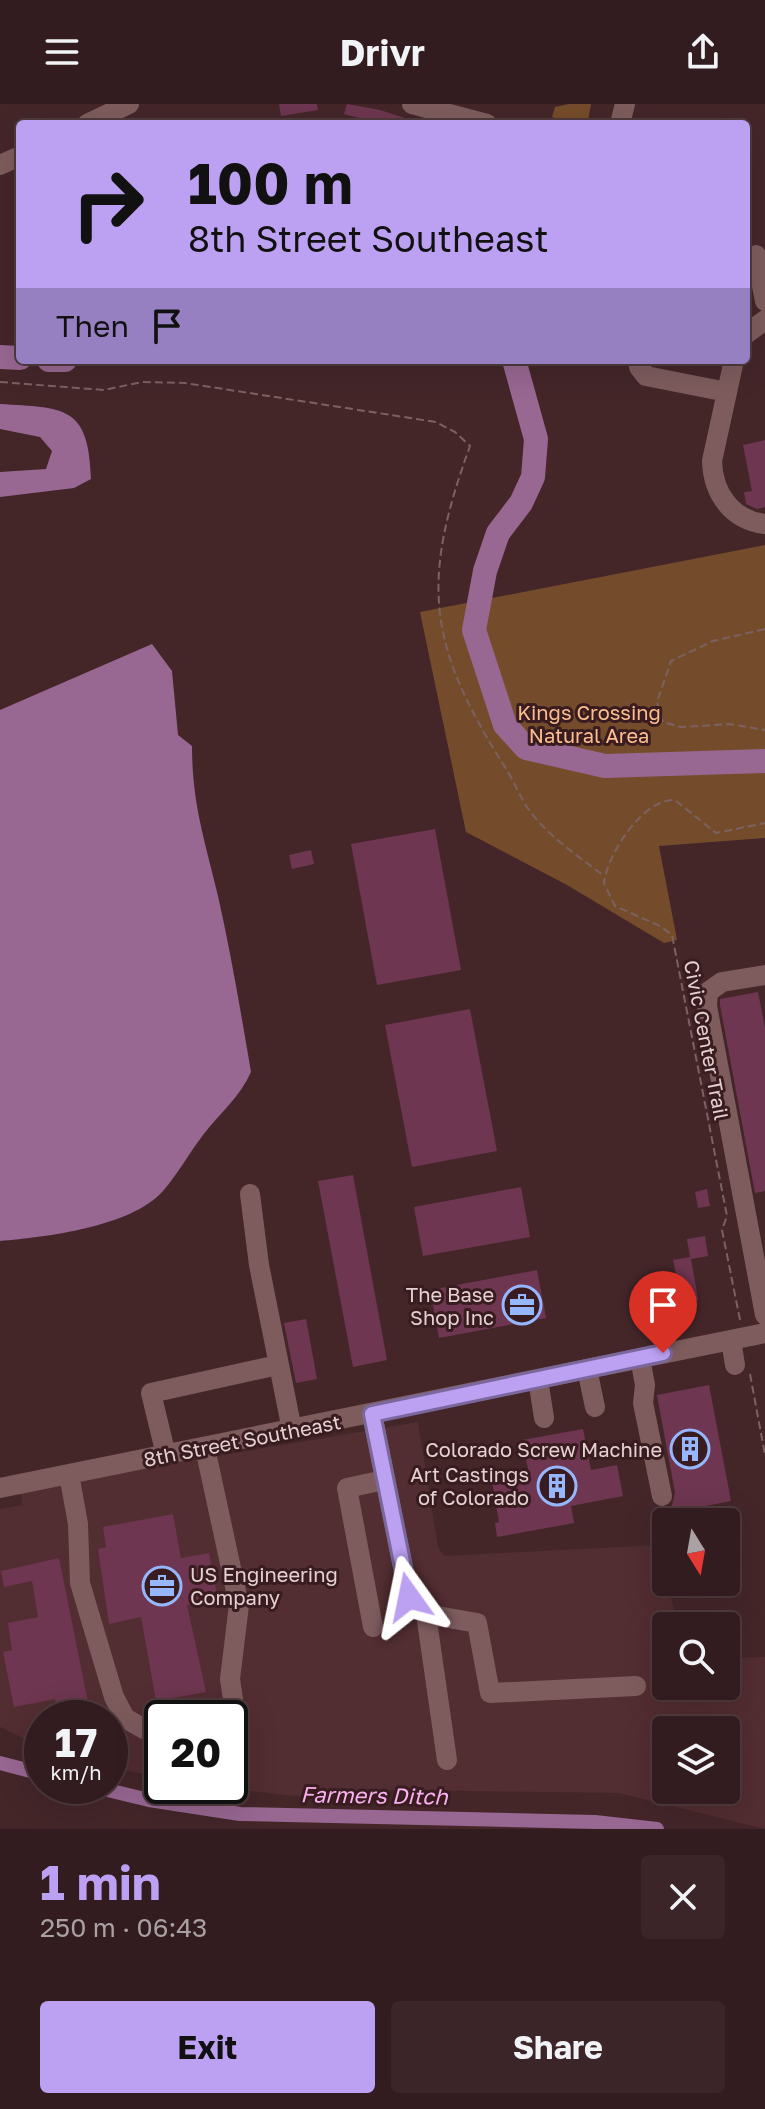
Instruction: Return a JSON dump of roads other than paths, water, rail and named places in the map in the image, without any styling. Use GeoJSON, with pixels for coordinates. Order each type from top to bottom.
{"type":"FeatureCollection","features":[{"type":"Feature","properties":{"kind":"street"},"geometry":{"type":"LineString","coordinates":[[95,120],[129,104]]}},
{"type":"Feature","properties":{"kind":"street"},"geometry":{"type":"LineString","coordinates":[[412,104],[472,120]]}},
{"type":"Feature","properties":{"kind":"street"},"geometry":{"type":"LineString","coordinates":[[756,255],[765,301]]}},
{"type":"Feature","properties":{"kind":"street"},"geometry":{"type":"LineString","coordinates":[[640,364],[646,376],[727,392]]}},
{"type":"Feature","properties":{"kind":"street"},"geometry":{"type":"LineString","coordinates":[[733,364],[712,474],[727,505],[742,520],[765,524]]}},
{"type":"Feature","properties":{"kind":"street"},"geometry":{"type":"LineString","coordinates":[[765,975],[722,982],[708,992],[707,1006],[756,1210],[765,1315]]}},
{"type":"Feature","properties":{"kind":"street"},"geometry":{"type":"LineString","coordinates":[[250,1194],[292,1430]]}},
{"type":"Feature","properties":{"kind":"street","name":"8th Street Southeast"},"geometry":{"type":"LineString","coordinates":[[0,1488],[765,1333]]}},
{"type":"Feature","properties":{"kind":"street"},"geometry":{"type":"LineString","coordinates":[[737,1339],[742,1366]]}},
{"type":"Feature","properties":{"kind":"street"},"geometry":{"type":"LineString","coordinates":[[640,1358],[645,1385],[643,1403],[662,1496]]}},
{"type":"Feature","properties":{"kind":"street"},"geometry":{"type":"LineString","coordinates":[[166,1455],[151,1393],[278,1365]]}},
{"type":"Feature","properties":{"kind":"street"},"geometry":{"type":"LineString","coordinates":[[587,1369],[595,1407]]}},
{"type":"Feature","properties":{"kind":"street"},"geometry":{"type":"LineString","coordinates":[[538,1379],[544,1418]]}},
{"type":"Feature","properties":{"kind":"street"},"geometry":{"type":"LineString","coordinates":[[372,1414],[409,1597],[426,1614],[477,1623],[490,1693],[636,1686]]}},
{"type":"Feature","properties":{"kind":"street"},"geometry":{"type":"LineString","coordinates":[[205,1448],[238,1598],[230,1679],[231,1700]]}},
{"type":"Feature","properties":{"kind":"street"},"geometry":{"type":"LineString","coordinates":[[69,1474],[78,1524],[80,1583],[114,1697],[125,1718],[144,1729]]}},
{"type":"Feature","properties":{"kind":"street"},"geometry":{"type":"LineString","coordinates":[[373,1627],[347,1488],[384,1480]]}},
{"type":"Feature","properties":{"kind":"street"},"geometry":{"type":"LineString","coordinates":[[426,1614],[447,1760]]}},
{"type":"Feature","properties":{"kind":"waterway"},"geometry":{"type":"LineString","coordinates":[[0,357],[16,358]]}},
{"type":"Feature","properties":{"kind":"waterway"},"geometry":{"type":"LineString","coordinates":[[515,364],[536,439],[533,477],[521,503],[498,533],[485,571],[474,630],[505,725],[526,748],[605,766],[765,761]]}},
{"type":"Feature","properties":{"kind":"waterway","name":"Farmers Ditch"},"geometry":{"type":"LineString","coordinates":[[0,1763],[24,1769]]}},
{"type":"Feature","properties":{"kind":"waterway","name":"Farmers Ditch"},"geometry":{"type":"LineString","coordinates":[[128,1795],[240,1814],[595,1822],[657,1829]]}},
{"type":"Feature","properties":{"kind":"place","name":"The Base Shop Inc"},"geometry":{"type":"Point","coordinates":[522,1305]}},
{"type":"Feature","properties":{"kind":"place","name":"Colorado Screw Machine"},"geometry":{"type":"Point","coordinates":[690,1449]}},
{"type":"Feature","properties":{"kind":"place","name":"Art Castings of Colorado"},"geometry":{"type":"Point","coordinates":[557,1486]}},
{"type":"Feature","properties":{"kind":"place","name":"US Engineering Company"},"geometry":{"type":"Point","coordinates":[162,1586]}},
{"type":"Feature","properties":{"kind":"park label","name":"Kings Crossing Natural Area"},"geometry":{"type":"Point","coordinates":[589,724]}}]}
